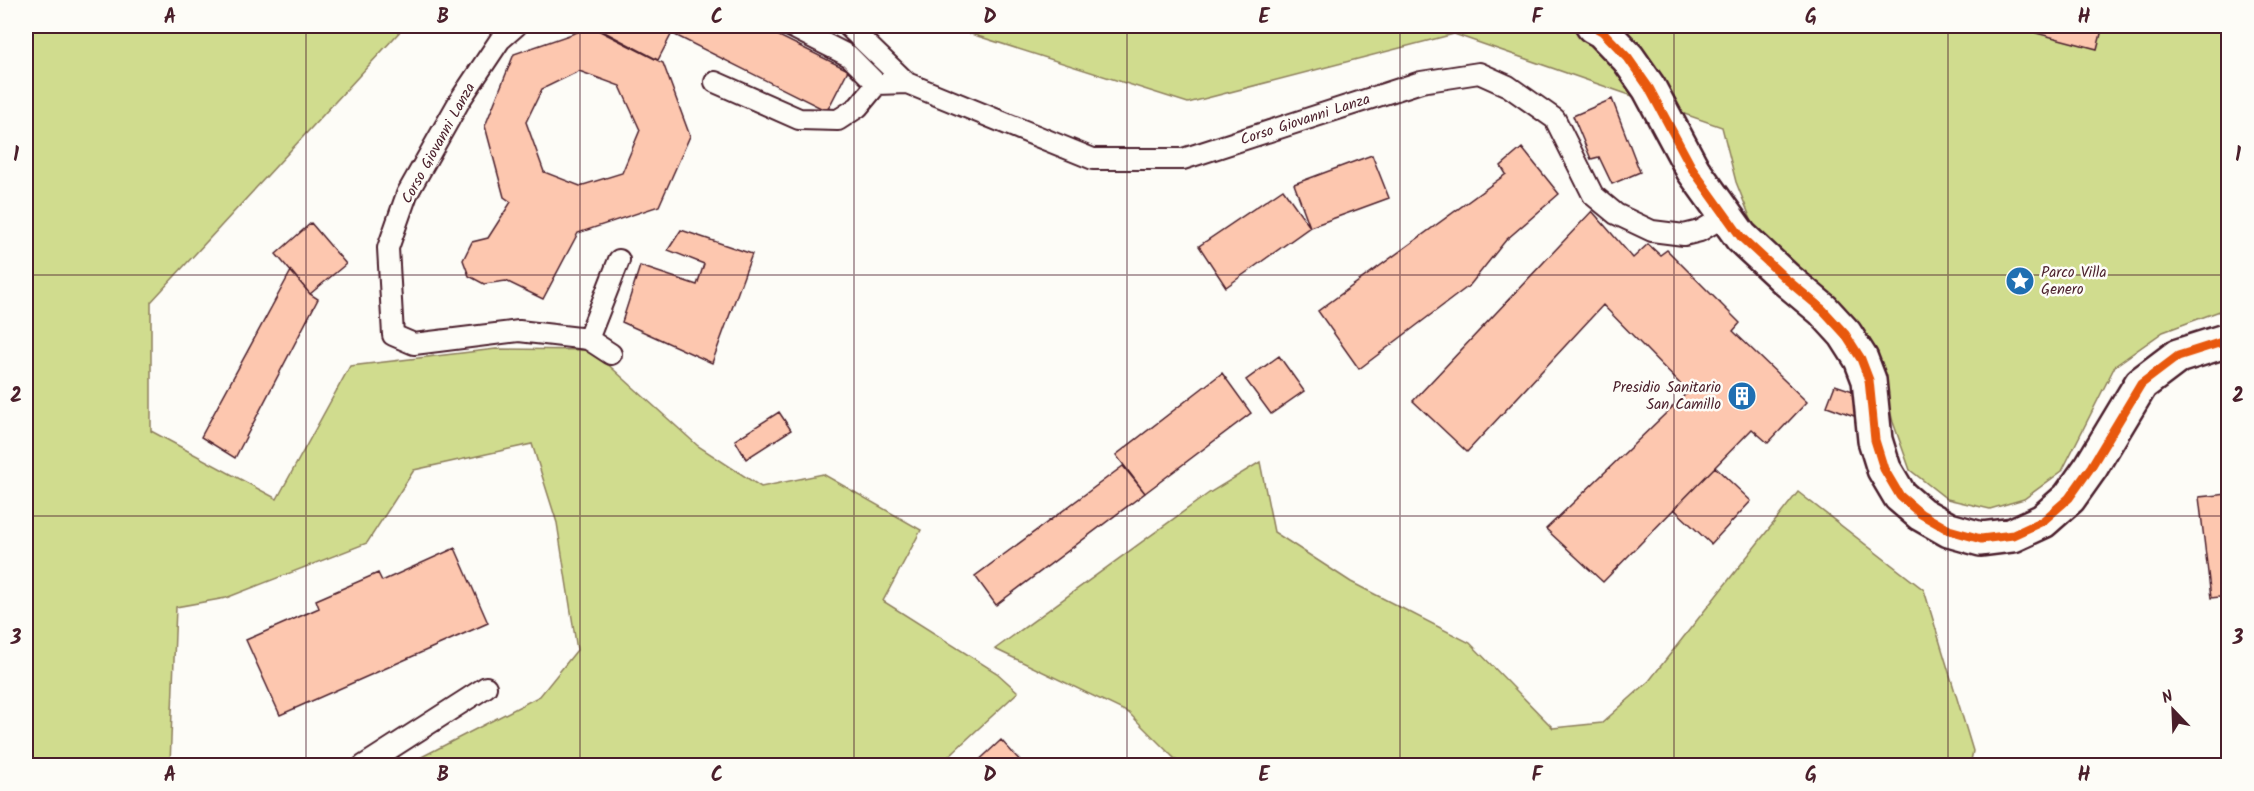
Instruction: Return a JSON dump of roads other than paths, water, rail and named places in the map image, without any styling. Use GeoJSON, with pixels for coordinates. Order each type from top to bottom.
{"type":"FeatureCollection","features":[{"type":"Feature","properties":{"kind":"street"},"geometry":{"type":"LineString","coordinates":[[1593,26],[1602,31],[1628,58],[1649,88],[1693,170],[1741,237],[1838,326],[1861,359],[1869,380],[1875,440],[1884,469],[1900,496],[1921,514],[1948,530],[1981,538],[2013,535],[2043,521],[2069,498],[2091,467],[2141,384],[2178,356],[2229,340]]}},
{"type":"Feature","properties":{"kind":"lane","name":"Corso Giovanni Lanza"},"geometry":{"type":"LineString","coordinates":[[516,26],[500,40],[460,100],[407,194],[388,248],[393,335],[414,344],[519,331],[588,339],[611,354]]}},
{"type":"Feature","properties":{"kind":"lane"},"geometry":{"type":"LineString","coordinates":[[790,26],[849,56],[877,84],[907,83]]}},
{"type":"Feature","properties":{"kind":"lane","name":"Corso Giovanni Lanza"},"geometry":{"type":"LineString","coordinates":[[848,26],[907,83],[1093,159],[1183,159],[1421,81],[1479,73],[1508,86],[1555,119],[1593,195],[1616,214],[1652,231],[1684,235],[1700,231],[1725,216]]}},
{"type":"Feature","properties":{"kind":"lane"},"geometry":{"type":"LineString","coordinates":[[715,82],[799,119],[838,120],[858,107],[877,84]]}},
{"type":"Feature","properties":{"kind":"lane"},"geometry":{"type":"LineString","coordinates":[[588,339],[619,261]]}},
{"type":"Feature","properties":{"kind":"lane"},"geometry":{"type":"LineString","coordinates":[[363,765],[486,687]]}},
{"type":"Feature","properties":{"kind":"place","name":"Parco Villa Genero"},"geometry":{"type":"Point","coordinates":[2020,281]}},
{"type":"Feature","properties":{"kind":"place","name":"Presidio Sanitario San Camillo"},"geometry":{"type":"Point","coordinates":[1742,396]}}]}
